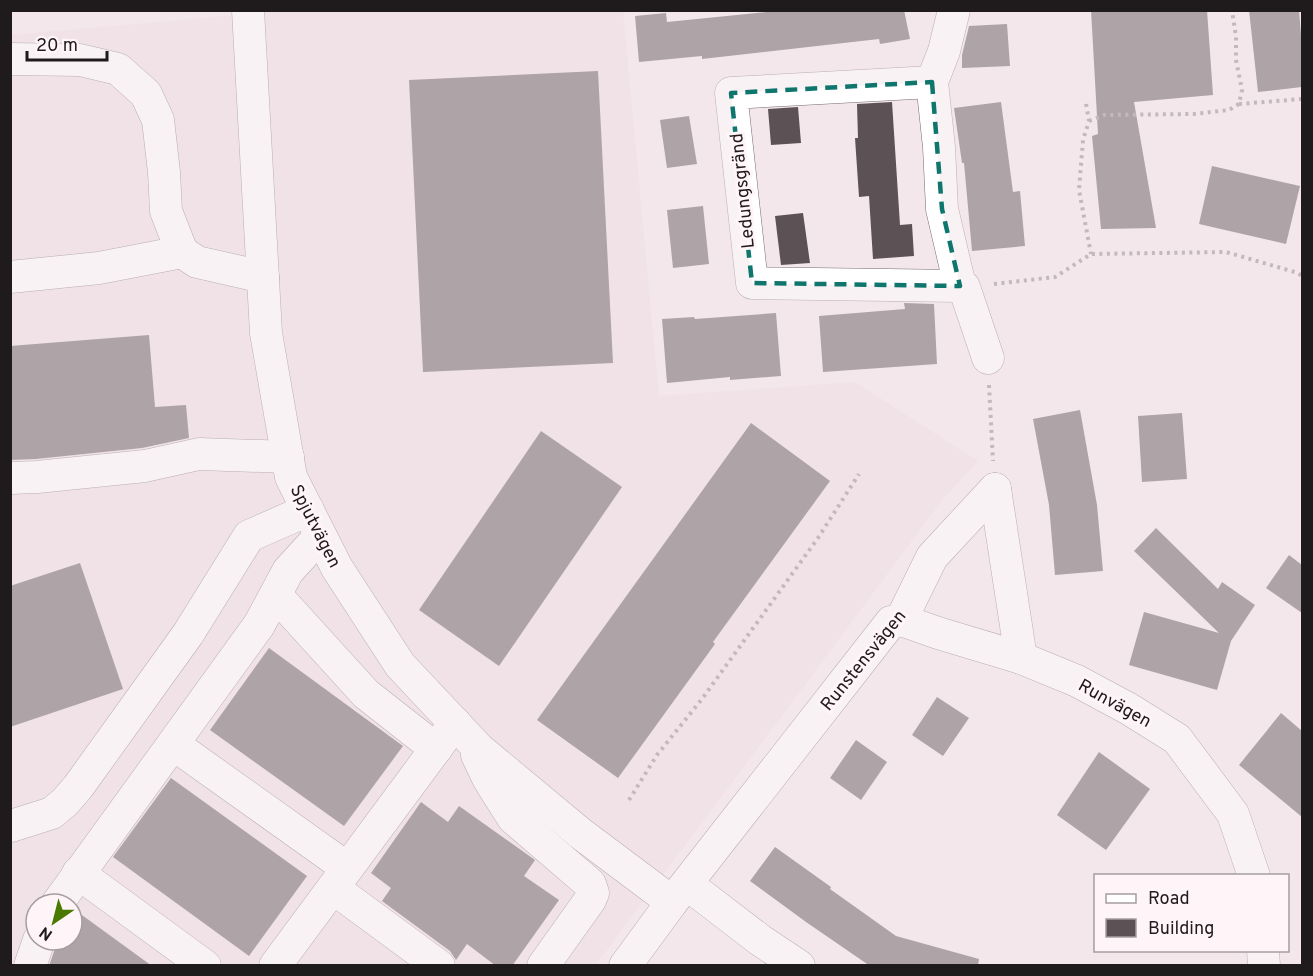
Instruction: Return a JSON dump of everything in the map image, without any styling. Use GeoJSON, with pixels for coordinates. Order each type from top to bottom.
{"type":"FeatureCollection","features":[{"type":"Feature","properties":{"kind":"street","name":"Spjutvägen"},"geometry":{"type":"LineString","coordinates":[[248,10],[266,333],[291,477],[337,568],[400,665],[479,749],[579,834],[760,940],[800,966]]}},
{"type":"Feature","properties":{"kind":"street"},"geometry":{"type":"LineString","coordinates":[[954,10],[944,51],[932,82],[939,147],[942,209],[962,286],[988,358]]}},
{"type":"Feature","properties":{"kind":"street"},"geometry":{"type":"LineString","coordinates":[[10,59],[80,60],[118,69],[146,94],[158,120],[166,212],[182,252],[197,262],[263,277]]}},
{"type":"Feature","properties":{"kind":"street","name":"Ledungsgränd"},"geometry":{"type":"LineString","coordinates":[[932,82],[731,93],[752,283],[962,286]]}},
{"type":"Feature","properties":{"kind":"street"},"geometry":{"type":"LineString","coordinates":[[10,277],[99,268],[182,252]]}},
{"type":"Feature","properties":{"kind":"street"},"geometry":{"type":"LineString","coordinates":[[10,478],[145,466],[199,454],[288,457]]}},
{"type":"Feature","properties":{"kind":"street"},"geometry":{"type":"LineString","coordinates":[[995,489],[1021,658]]}},
{"type":"Feature","properties":{"kind":"street","name":"Runstensvägen"},"geometry":{"type":"LineString","coordinates":[[625,966],[891,622],[901,620],[932,557],[995,489]]}},
{"type":"Feature","properties":{"kind":"street"},"geometry":{"type":"LineString","coordinates":[[65,892],[259,625],[314,523]]}},
{"type":"Feature","properties":{"kind":"street"},"geometry":{"type":"LineString","coordinates":[[11,826],[52,813],[78,787],[188,634],[249,536],[314,523]]}},
{"type":"Feature","properties":{"kind":"street"},"geometry":{"type":"LineString","coordinates":[[276,595],[366,694],[436,749]]}},
{"type":"Feature","properties":{"kind":"street","name":"Runvägen"},"geometry":{"type":"LineString","coordinates":[[901,620],[1021,658],[1077,681],[1129,709],[1177,739],[1233,814],[1253,874]]}},
{"type":"Feature","properties":{"kind":"street"},"geometry":{"type":"LineString","coordinates":[[275,966],[455,723]]}},
{"type":"Feature","properties":{"kind":"street"},"geometry":{"type":"LineString","coordinates":[[173,744],[340,878],[439,966]]}},
{"type":"Feature","properties":{"kind":"street"},"geometry":{"type":"LineString","coordinates":[[479,749],[477,756],[513,818],[590,884],[593,893],[543,966]]}},
{"type":"Feature","properties":{"kind":"street"},"geometry":{"type":"LineString","coordinates":[[78,873],[205,966]]}},
{"type":"Feature","properties":{"kind":"path"},"geometry":{"type":"LineString","coordinates":[[1232,10],[1236,60],[1242,90],[1239,104]]}},
{"type":"Feature","properties":{"kind":"path"},"geometry":{"type":"LineString","coordinates":[[1089,121],[1104,115],[1194,114],[1229,110],[1239,104],[1302,99]]}},
{"type":"Feature","properties":{"kind":"path"},"geometry":{"type":"LineString","coordinates":[[1086,104],[1089,121],[1083,140],[1079,190],[1091,254]]}},
{"type":"Feature","properties":{"kind":"path"},"geometry":{"type":"LineString","coordinates":[[962,286],[1055,277],[1091,254],[1226,252],[1302,276]]}},
{"type":"Feature","properties":{"kind":"path"},"geometry":{"type":"LineString","coordinates":[[988,358],[995,489]]}},
{"type":"Feature","properties":{"kind":"path"},"geometry":{"type":"LineString","coordinates":[[629,800],[657,755],[702,699],[818,538],[859,474]]}},
{"type":"Feature","properties":{"kind":"highlighted area"},"geometry":{"type":"Polygon","coordinates":[[[932,82],[942,209],[960,286],[752,283],[731,93],[932,82]]]}},
{"type":"Feature","properties":{"kind":"shaded area"},"geometry":{"type":"Polygon","coordinates":[[[291,10],[623,11],[659,396],[855,382],[978,461],[944,498],[596,965],[11,966],[11,35],[291,10]]]}},
{"type":"Feature","properties":{"kind":"building"},"geometry":{"type":"Polygon","coordinates":[[[786,10],[904,10],[910,39],[880,44],[879,39],[702,59],[702,56],[639,62],[635,16],[666,13],[667,22],[786,10]]]}},
{"type":"Feature","properties":{"kind":"building"},"geometry":{"type":"Polygon","coordinates":[[[1091,10],[1207,10],[1213,95],[1134,102],[1156,228],[1101,229],[1092,136],[1098,134],[1091,10]]]}},
{"type":"Feature","properties":{"kind":"building"},"geometry":{"type":"Polygon","coordinates":[[[1249,10],[1299,10],[1302,87],[1258,92],[1249,10]]]}},
{"type":"Feature","properties":{"kind":"building"},"geometry":{"type":"Polygon","coordinates":[[[1007,24],[1010,66],[962,68],[962,55],[969,26],[1007,24]]]}},
{"type":"Feature","properties":{"kind":"building"},"geometry":{"type":"Polygon","coordinates":[[[598,71],[613,363],[423,372],[409,80],[598,71]]]}},
{"type":"Feature","properties":{"kind":"building"},"geometry":{"type":"Polygon","coordinates":[[[892,102],[900,225],[912,224],[914,256],[873,259],[869,196],[859,197],[855,138],[858,138],[857,104],[892,102]]]}},
{"type":"Feature","properties":{"kind":"building"},"geometry":{"type":"Polygon","coordinates":[[[1001,102],[1013,192],[1020,191],[1025,246],[972,251],[964,163],[962,163],[954,108],[1001,102]]]}},
{"type":"Feature","properties":{"kind":"building"},"geometry":{"type":"Polygon","coordinates":[[[798,107],[801,143],[771,145],[768,109],[798,107]]]}},
{"type":"Feature","properties":{"kind":"building"},"geometry":{"type":"Polygon","coordinates":[[[689,116],[697,164],[667,168],[660,120],[689,116]]]}},
{"type":"Feature","properties":{"kind":"building"},"geometry":{"type":"Polygon","coordinates":[[[1212,166],[1300,186],[1286,244],[1199,224],[1212,166]]]}},
{"type":"Feature","properties":{"kind":"building"},"geometry":{"type":"Polygon","coordinates":[[[703,206],[709,264],[673,268],[667,210],[703,206]]]}},
{"type":"Feature","properties":{"kind":"building"},"geometry":{"type":"Polygon","coordinates":[[[803,213],[810,263],[781,265],[775,216],[803,213]]]}},
{"type":"Feature","properties":{"kind":"building"},"geometry":{"type":"Polygon","coordinates":[[[904,303],[934,304],[937,364],[823,372],[819,316],[905,309],[904,303]]]}},
{"type":"Feature","properties":{"kind":"building"},"geometry":{"type":"Polygon","coordinates":[[[776,313],[781,376],[730,380],[730,377],[667,383],[662,319],[776,313]]]}},
{"type":"Feature","properties":{"kind":"building"},"geometry":{"type":"Polygon","coordinates":[[[149,335],[155,407],[186,405],[189,438],[142,448],[10,460],[10,346],[149,335]]]}},
{"type":"Feature","properties":{"kind":"building"},"geometry":{"type":"Polygon","coordinates":[[[1080,410],[1097,505],[1103,571],[1055,575],[1049,505],[1033,419],[1080,410]]]}},
{"type":"Feature","properties":{"kind":"building"},"geometry":{"type":"Polygon","coordinates":[[[1182,413],[1187,479],[1142,482],[1138,416],[1182,413]]]}},
{"type":"Feature","properties":{"kind":"building"},"geometry":{"type":"Polygon","coordinates":[[[751,423],[830,481],[618,778],[537,720],[751,423]]]}},
{"type":"Feature","properties":{"kind":"building"},"geometry":{"type":"Polygon","coordinates":[[[541,431],[622,487],[499,666],[419,610],[541,431]]]}},
{"type":"Feature","properties":{"kind":"building"},"geometry":{"type":"Polygon","coordinates":[[[1156,528],[1218,589],[1222,582],[1255,605],[1231,641],[1217,690],[1129,665],[1144,612],[1219,633],[1134,551],[1156,528]]]}},
{"type":"Feature","properties":{"kind":"building"},"geometry":{"type":"Polygon","coordinates":[[[1289,555],[1302,565],[1302,613],[1266,588],[1289,555]]]}},
{"type":"Feature","properties":{"kind":"building"},"geometry":{"type":"Polygon","coordinates":[[[80,563],[123,689],[10,727],[10,586],[80,563]]]}},
{"type":"Feature","properties":{"kind":"building"},"geometry":{"type":"Polygon","coordinates":[[[269,648],[403,746],[344,826],[210,730],[269,648]]]}},
{"type":"Feature","properties":{"kind":"building"},"geometry":{"type":"Polygon","coordinates":[[[937,697],[969,718],[943,756],[912,735],[937,697]]]}},
{"type":"Feature","properties":{"kind":"building"},"geometry":{"type":"Polygon","coordinates":[[[1281,713],[1302,731],[1302,817],[1239,765],[1281,713]]]}},
{"type":"Feature","properties":{"kind":"building"},"geometry":{"type":"Polygon","coordinates":[[[856,740],[887,762],[861,800],[830,778],[856,740]]]}},
{"type":"Feature","properties":{"kind":"building"},"geometry":{"type":"Polygon","coordinates":[[[1099,752],[1150,789],[1106,850],[1057,815],[1099,752]]]}},
{"type":"Feature","properties":{"kind":"building"},"geometry":{"type":"Polygon","coordinates":[[[171,778],[307,876],[249,956],[113,857],[171,778]]]}},
{"type":"Feature","properties":{"kind":"building"},"geometry":{"type":"Polygon","coordinates":[[[421,802],[448,822],[459,806],[535,860],[524,876],[559,900],[512,966],[496,966],[467,944],[456,960],[450,951],[382,901],[391,888],[371,873],[421,802]]]}},
{"type":"Feature","properties":{"kind":"building"},"geometry":{"type":"Polygon","coordinates":[[[775,847],[896,936],[979,959],[978,966],[870,966],[750,881],[775,847]]]}},
{"type":"Feature","properties":{"kind":"building"},"geometry":{"type":"Polygon","coordinates":[[[84,917],[152,966],[49,966],[54,952],[84,952],[84,917]]]}}]}
